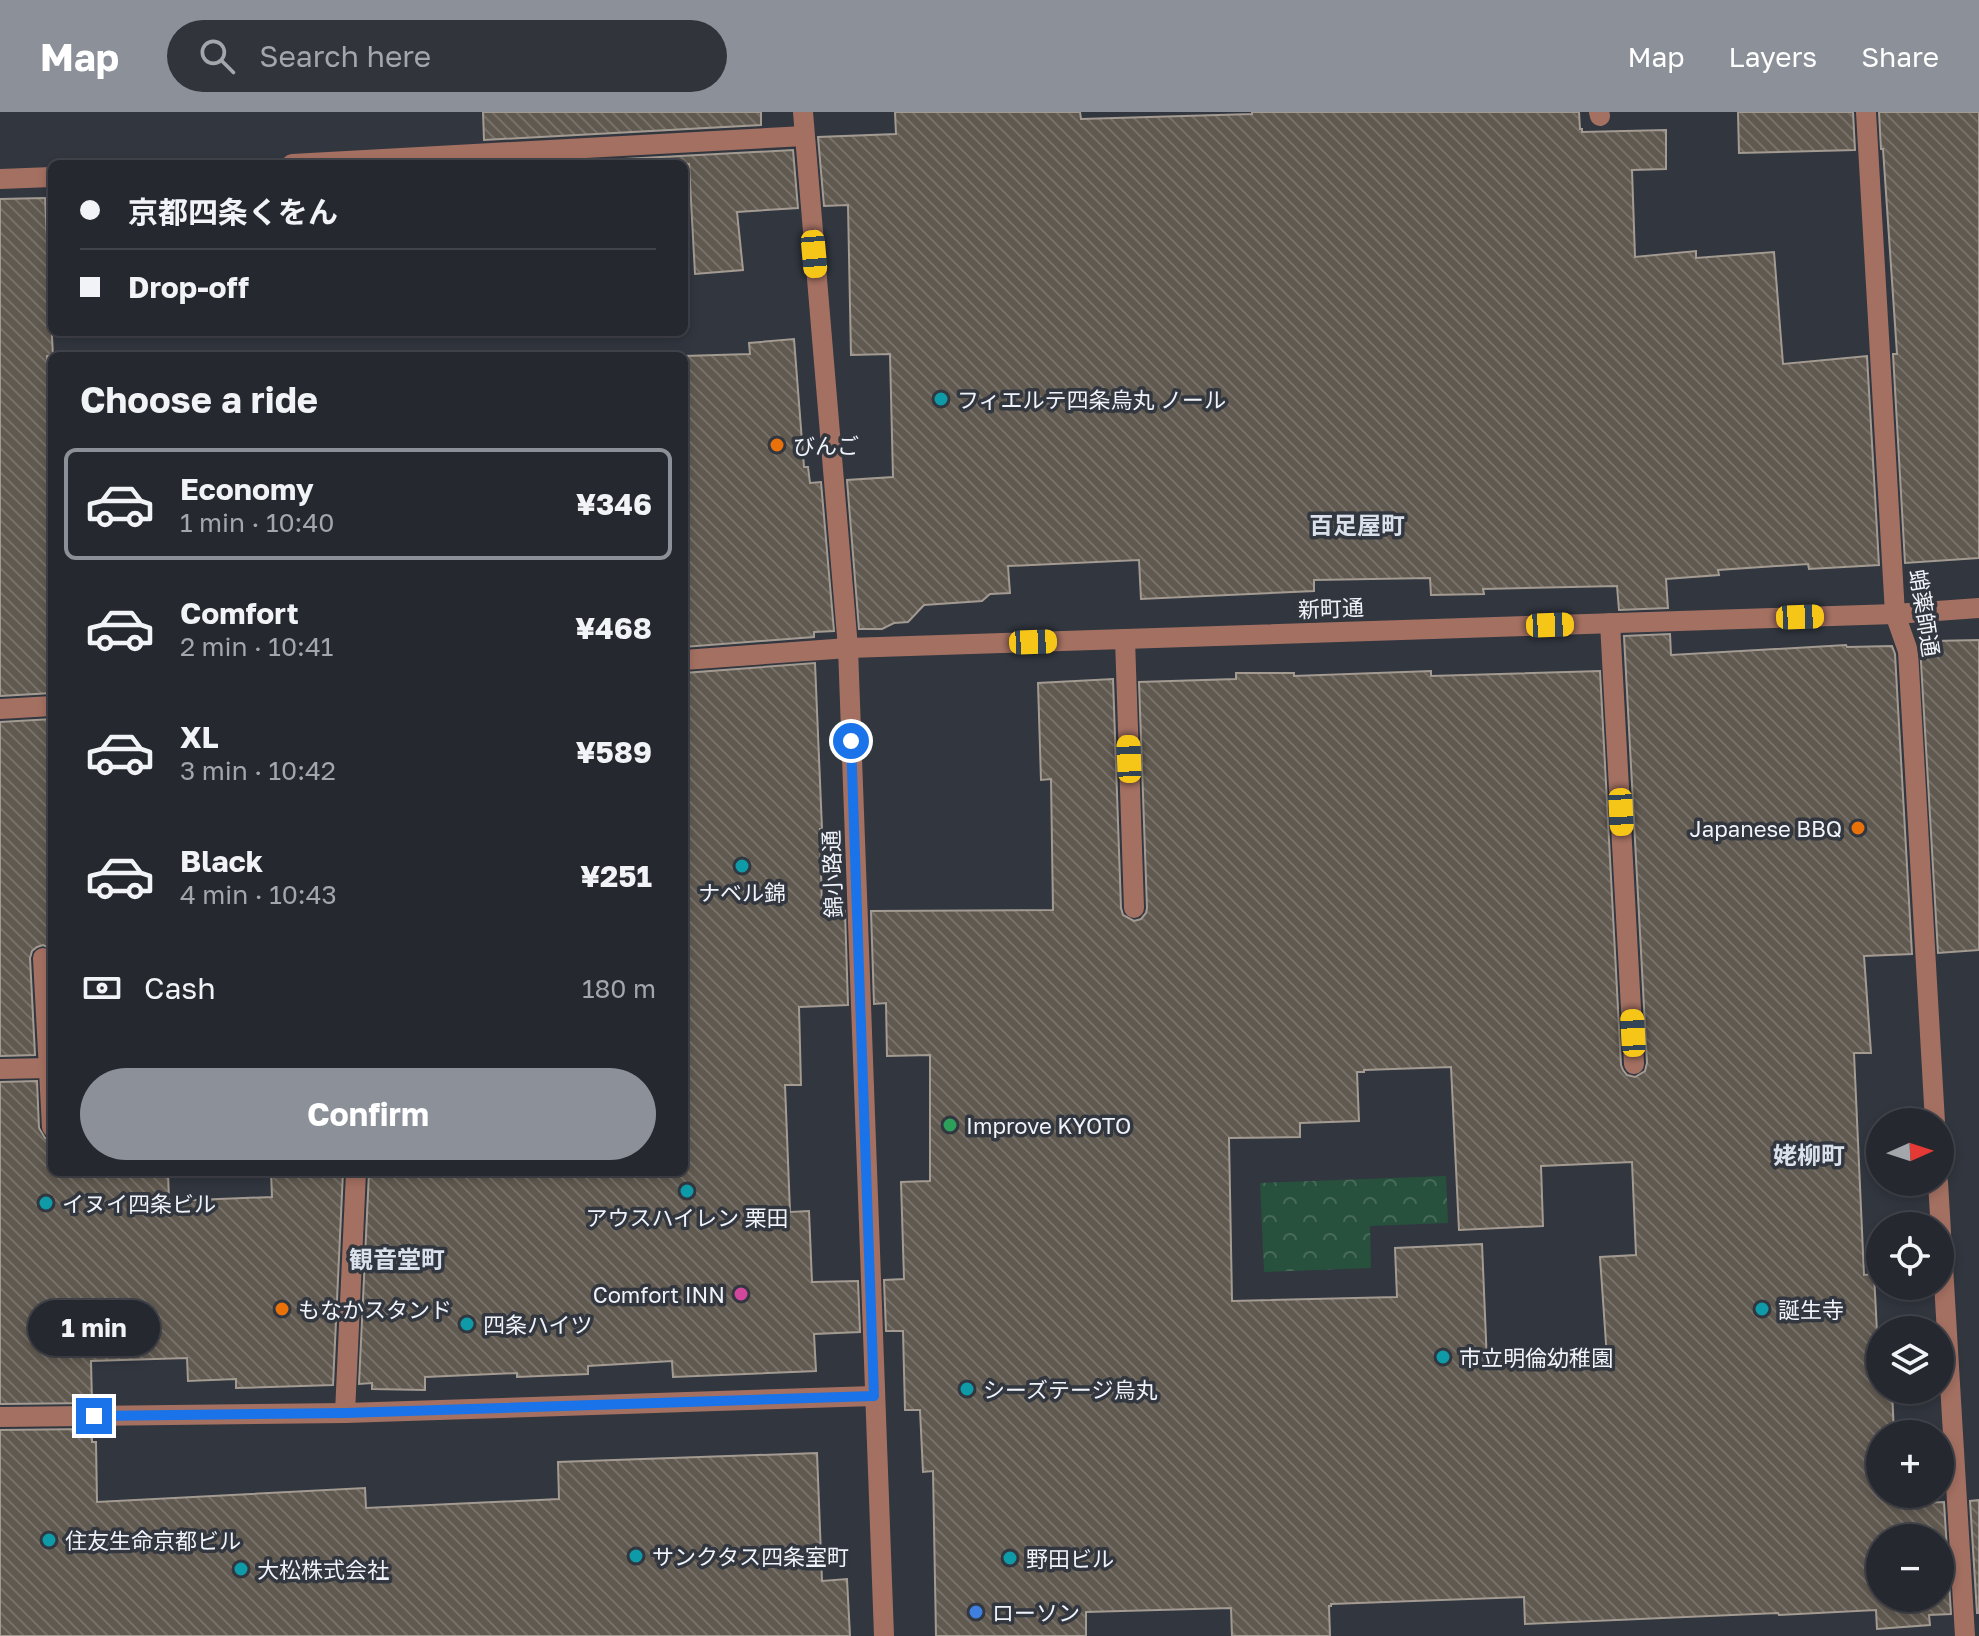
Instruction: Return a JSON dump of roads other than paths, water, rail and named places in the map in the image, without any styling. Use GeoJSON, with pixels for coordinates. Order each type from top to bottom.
{"type":"FeatureCollection","features":[{"type":"Feature","properties":{"kind":"street","name":"錦小路通"},"geometry":{"type":"LineString","coordinates":[[803,112],[848,648],[884,1636]]}},
{"type":"Feature","properties":{"kind":"street","name":"蛸薬師通"},"geometry":{"type":"LineString","coordinates":[[1866,112],[1895,614],[1908,651],[1934,1108]]}},
{"type":"Feature","properties":{"kind":"street"},"geometry":{"type":"LineString","coordinates":[[365,160],[804,136]]}},
{"type":"Feature","properties":{"kind":"street"},"geometry":{"type":"LineString","coordinates":[[0,179],[48,177]]}},
{"type":"Feature","properties":{"kind":"street","name":"新町通"},"geometry":{"type":"LineString","coordinates":[[688,660],[848,648],[1895,614],[1979,608]]}},
{"type":"Feature","properties":{"kind":"street"},"geometry":{"type":"LineString","coordinates":[[1610,623],[1634,1064]]}},
{"type":"Feature","properties":{"kind":"street"},"geometry":{"type":"LineString","coordinates":[[1125,639],[1134,908]]}},
{"type":"Feature","properties":{"kind":"street"},"geometry":{"type":"LineString","coordinates":[[0,709],[48,706]]}},
{"type":"Feature","properties":{"kind":"street"},"geometry":{"type":"LineString","coordinates":[[43,958],[48,1050]]}},
{"type":"Feature","properties":{"kind":"street"},"geometry":{"type":"LineString","coordinates":[[0,1069],[48,1068]]}},
{"type":"Feature","properties":{"kind":"street"},"geometry":{"type":"LineString","coordinates":[[345,1413],[356,1176]]}},
{"type":"Feature","properties":{"kind":"street"},"geometry":{"type":"LineString","coordinates":[[1939,1196],[1965,1636]]}},
{"type":"Feature","properties":{"kind":"street"},"geometry":{"type":"LineString","coordinates":[[0,1417],[345,1413],[874,1396]]}},
{"type":"Feature","properties":{"kind":"place","name":"フィエルテ四条烏丸 ノール"},"geometry":{"type":"Point","coordinates":[941,399]}},
{"type":"Feature","properties":{"kind":"place","name":"びんご"},"geometry":{"type":"Point","coordinates":[777,445]}},
{"type":"Feature","properties":{"kind":"place","name":"Japanese BBQ"},"geometry":{"type":"Point","coordinates":[1858,828]}},
{"type":"Feature","properties":{"kind":"place","name":"ナベル錦"},"geometry":{"type":"Point","coordinates":[742,866]}},
{"type":"Feature","properties":{"kind":"place","name":"Improve KYOTO"},"geometry":{"type":"Point","coordinates":[950,1125]}},
{"type":"Feature","properties":{"kind":"place","name":"アウスハイレン 栗田"},"geometry":{"type":"Point","coordinates":[687,1191]}},
{"type":"Feature","properties":{"kind":"place","name":"イヌイ四条ビル"},"geometry":{"type":"Point","coordinates":[46,1203]}},
{"type":"Feature","properties":{"kind":"place","name":"Comfort INN"},"geometry":{"type":"Point","coordinates":[741,1294]}},
{"type":"Feature","properties":{"kind":"place","name":"もなかスタンド"},"geometry":{"type":"Point","coordinates":[282,1309]}},
{"type":"Feature","properties":{"kind":"place","name":"誕生寺"},"geometry":{"type":"Point","coordinates":[1762,1309]}},
{"type":"Feature","properties":{"kind":"place","name":"四条ハイツ"},"geometry":{"type":"Point","coordinates":[467,1324]}},
{"type":"Feature","properties":{"kind":"place","name":"市立明倫幼稚園"},"geometry":{"type":"Point","coordinates":[1443,1357]}},
{"type":"Feature","properties":{"kind":"place","name":"シーズテージ烏丸"},"geometry":{"type":"Point","coordinates":[967,1389]}},
{"type":"Feature","properties":{"kind":"place","name":"住友生命京都ビル"},"geometry":{"type":"Point","coordinates":[49,1540]}},
{"type":"Feature","properties":{"kind":"place","name":"サンクタス四条室町"},"geometry":{"type":"Point","coordinates":[636,1556]}},
{"type":"Feature","properties":{"kind":"place","name":"野田ビル"},"geometry":{"type":"Point","coordinates":[1010,1558]}},
{"type":"Feature","properties":{"kind":"place","name":"大松株式会社"},"geometry":{"type":"Point","coordinates":[241,1569]}},
{"type":"Feature","properties":{"kind":"place","name":"ローソン"},"geometry":{"type":"Point","coordinates":[976,1612]}},
{"type":"Feature","properties":{"kind":"district","name":"百足屋町"},"geometry":{"type":"Point","coordinates":[1357,524]}},
{"type":"Feature","properties":{"kind":"district","name":"姥柳町"},"geometry":{"type":"Point","coordinates":[1809,1154]}},
{"type":"Feature","properties":{"kind":"district","name":"観音堂町"},"geometry":{"type":"Point","coordinates":[397,1258]}}]}
